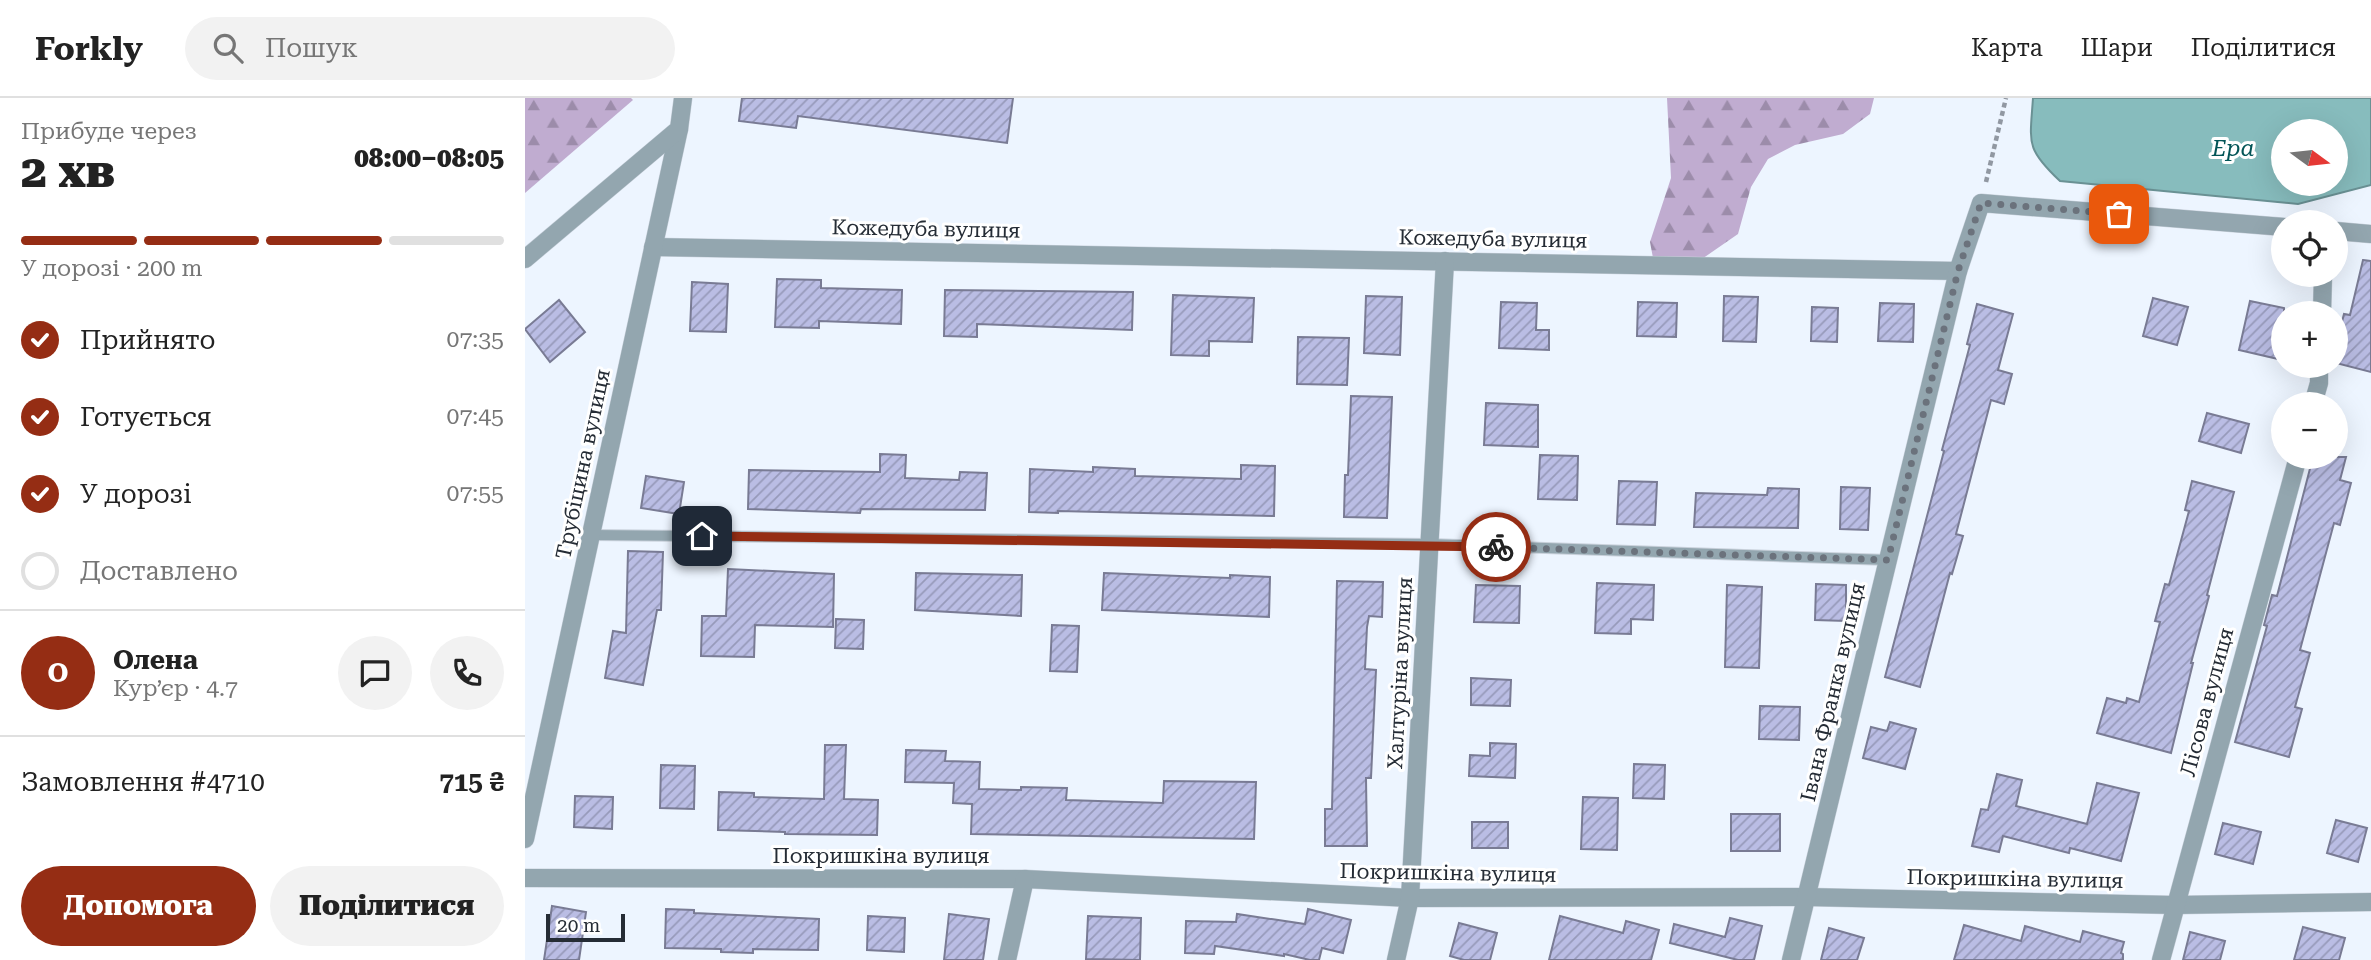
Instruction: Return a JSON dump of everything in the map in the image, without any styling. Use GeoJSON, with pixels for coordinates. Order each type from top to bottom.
{"type":"FeatureCollection","features":[{"type":"Feature","properties":{"kind":"street","name":"Трубіцина вулиця"},"geometry":{"type":"LineString","coordinates":[[525,839],[683,98]]}},
{"type":"Feature","properties":{"kind":"street"},"geometry":{"type":"LineString","coordinates":[[525,259],[678,129]]}},
{"type":"Feature","properties":{"kind":"street"},"geometry":{"type":"LineString","coordinates":[[1958,271],[1981,203],[2271,226]]}},
{"type":"Feature","properties":{"kind":"street"},"geometry":{"type":"LineString","coordinates":[[2348,232],[2371,234]]}},
{"type":"Feature","properties":{"kind":"street","name":"Кожедуба вулиця"},"geometry":{"type":"LineString","coordinates":[[653,247],[1958,271]]}},
{"type":"Feature","properties":{"kind":"street","name":"Халтуріна вулиця"},"geometry":{"type":"LineString","coordinates":[[1395,960],[1410,898],[1445,261]]}},
{"type":"Feature","properties":{"kind":"street","name":"Івана Франка вулиця"},"geometry":{"type":"LineString","coordinates":[[1791,960],[1958,271]]}},
{"type":"Feature","properties":{"kind":"street","name":"Лісова вулиця"},"geometry":{"type":"LineString","coordinates":[[2161,960],[2295,469]]}},
{"type":"Feature","properties":{"kind":"street","name":"Покришкіна вулиця"},"geometry":{"type":"LineString","coordinates":[[525,878],[1025,879],[1410,898],[1807,897],[2175,905],[2371,902]]}},
{"type":"Feature","properties":{"kind":"street"},"geometry":{"type":"LineString","coordinates":[[1007,960],[1025,879]]}},
{"type":"Feature","properties":{"kind":"lane"},"geometry":{"type":"LineString","coordinates":[[591,535],[1430,544],[1888,560]]}},
{"type":"Feature","properties":{"kind":"path"},"geometry":{"type":"LineString","coordinates":[[1981,203],[2006,98]]}},
{"type":"Feature","properties":{"kind":"green space"},"geometry":{"type":"Polygon","coordinates":[[[525,98],[631,98],[633,100],[525,193],[525,98]]]}},
{"type":"Feature","properties":{"kind":"green space"},"geometry":{"type":"Polygon","coordinates":[[[1667,98],[1874,98],[1870,114],[1843,134],[1795,145],[1768,159],[1751,187],[1738,234],[1699,261],[1653,258],[1650,242],[1671,178],[1667,98]]]}},
{"type":"Feature","properties":{"kind":"water","name":"Ера"},"geometry":{"type":"Polygon","coordinates":[[[2033,98],[2371,98],[2371,185],[2349,191],[2349,119],[2271,119],[2271,196],[2329,196],[2298,204],[2060,181],[2035,152],[2031,135],[2033,98]]]}},
{"type":"Feature","properties":{"kind":"building"},"geometry":{"type":"Polygon","coordinates":[[[742,98],[1013,98],[1007,143],[798,116],[796,128],[739,121],[742,98]]]}},
{"type":"Feature","properties":{"kind":"building"},"geometry":{"type":"Polygon","coordinates":[[[2363,260],[2371,261],[2371,372],[2348,366],[2350,315],[2363,260]]]}},
{"type":"Feature","properties":{"kind":"building"},"geometry":{"type":"Polygon","coordinates":[[[777,279],[821,280],[821,288],[902,290],[901,324],[819,321],[819,328],[775,327],[777,279]]]}},
{"type":"Feature","properties":{"kind":"building"},"geometry":{"type":"Polygon","coordinates":[[[692,282],[728,284],[726,332],[690,331],[692,282]]]}},
{"type":"Feature","properties":{"kind":"building"},"geometry":{"type":"Polygon","coordinates":[[[945,290],[1133,292],[1132,330],[977,324],[977,337],[944,336],[945,290]]]}},
{"type":"Feature","properties":{"kind":"building"},"geometry":{"type":"Polygon","coordinates":[[[1173,295],[1254,298],[1252,342],[1209,341],[1209,356],[1171,355],[1173,295]]]}},
{"type":"Feature","properties":{"kind":"building"},"geometry":{"type":"Polygon","coordinates":[[[1366,296],[1402,297],[1400,355],[1364,353],[1366,296]]]}},
{"type":"Feature","properties":{"kind":"building"},"geometry":{"type":"Polygon","coordinates":[[[1724,296],[1758,297],[1756,342],[1723,341],[1724,296]]]}},
{"type":"Feature","properties":{"kind":"building"},"geometry":{"type":"Polygon","coordinates":[[[2153,298],[2188,307],[2177,345],[2143,336],[2153,298]]]}},
{"type":"Feature","properties":{"kind":"building"},"geometry":{"type":"Polygon","coordinates":[[[559,300],[585,332],[550,362],[525,329],[559,300]]]}},
{"type":"Feature","properties":{"kind":"building"},"geometry":{"type":"Polygon","coordinates":[[[2250,301],[2271,305],[2271,357],[2239,350],[2250,301]]]}},
{"type":"Feature","properties":{"kind":"building"},"geometry":{"type":"Polygon","coordinates":[[[1501,302],[1537,303],[1536,330],[1549,330],[1549,350],[1499,348],[1501,302]]]}},
{"type":"Feature","properties":{"kind":"building"},"geometry":{"type":"Polygon","coordinates":[[[1638,302],[1677,303],[1676,337],[1637,336],[1638,302]]]}},
{"type":"Feature","properties":{"kind":"building"},"geometry":{"type":"Polygon","coordinates":[[[1880,303],[1914,304],[1913,342],[1878,341],[1880,303]]]}},
{"type":"Feature","properties":{"kind":"building"},"geometry":{"type":"Polygon","coordinates":[[[1977,304],[2013,314],[1998,370],[2012,374],[2004,404],[1991,400],[1956,534],[1963,536],[1952,574],[1950,573],[1920,687],[1885,677],[1944,451],[1942,450],[1970,345],[1967,344],[1977,304]]]}},
{"type":"Feature","properties":{"kind":"building"},"geometry":{"type":"Polygon","coordinates":[[[1812,307],[1838,308],[1837,342],[1811,341],[1812,307]]]}},
{"type":"Feature","properties":{"kind":"building"},"geometry":{"type":"Polygon","coordinates":[[[1298,337],[1349,338],[1347,385],[1297,384],[1298,337]]]}},
{"type":"Feature","properties":{"kind":"building"},"geometry":{"type":"Polygon","coordinates":[[[1351,396],[1392,397],[1387,518],[1344,517],[1351,396]]]}},
{"type":"Feature","properties":{"kind":"building"},"geometry":{"type":"Polygon","coordinates":[[[1486,403],[1538,405],[1538,447],[1484,445],[1486,403]]]}},
{"type":"Feature","properties":{"kind":"building"},"geometry":{"type":"Polygon","coordinates":[[[2207,413],[2249,424],[2241,453],[2199,441],[2207,413]]]}},
{"type":"Feature","properties":{"kind":"building"},"geometry":{"type":"Polygon","coordinates":[[[880,454],[906,455],[905,478],[959,480],[960,472],[987,473],[985,510],[861,509],[860,513],[748,509],[749,470],[880,472],[880,454]]]}},
{"type":"Feature","properties":{"kind":"building"},"geometry":{"type":"Polygon","coordinates":[[[1540,455],[1578,456],[1577,500],[1538,499],[1540,455]]]}},
{"type":"Feature","properties":{"kind":"building"},"geometry":{"type":"Polygon","coordinates":[[[1241,465],[1275,466],[1274,516],[1029,512],[1030,469],[1093,472],[1093,467],[1135,469],[1135,476],[1241,479],[1241,465]]]}},
{"type":"Feature","properties":{"kind":"building"},"geometry":{"type":"Polygon","coordinates":[[[2310,469],[2343,469],[2340,480],[2351,483],[2340,525],[2334,523],[2300,650],[2310,653],[2295,707],[2302,709],[2289,757],[2235,742],[2267,626],[2264,625],[2272,595],[2277,596],[2310,469]]]}},
{"type":"Feature","properties":{"kind":"building"},"geometry":{"type":"Polygon","coordinates":[[[646,476],[684,482],[679,514],[641,508],[646,476]]]}},
{"type":"Feature","properties":{"kind":"building"},"geometry":{"type":"Polygon","coordinates":[[[1619,481],[1657,482],[1655,525],[1617,524],[1619,481]]]}},
{"type":"Feature","properties":{"kind":"building"},"geometry":{"type":"Polygon","coordinates":[[[2192,481],[2234,492],[2171,753],[2097,733],[2107,698],[2126,703],[2127,698],[2139,702],[2160,622],[2155,621],[2165,584],[2169,585],[2189,511],[2185,510],[2192,481]]]}},
{"type":"Feature","properties":{"kind":"building"},"geometry":{"type":"Polygon","coordinates":[[[1841,487],[1870,488],[1868,530],[1840,529],[1841,487]]]}},
{"type":"Feature","properties":{"kind":"building"},"geometry":{"type":"Polygon","coordinates":[[[1768,488],[1799,489],[1798,528],[1694,527],[1696,493],[1767,495],[1768,488]]]}},
{"type":"Feature","properties":{"kind":"building"},"geometry":{"type":"Polygon","coordinates":[[[628,551],[663,552],[661,610],[657,610],[643,685],[605,678],[613,631],[626,633],[628,551]]]}},
{"type":"Feature","properties":{"kind":"building"},"geometry":{"type":"Polygon","coordinates":[[[728,569],[834,574],[833,627],[755,625],[754,657],[701,656],[702,616],[726,616],[728,569]]]}},
{"type":"Feature","properties":{"kind":"building"},"geometry":{"type":"Polygon","coordinates":[[[916,573],[1022,575],[1021,616],[915,610],[916,573]]]}},
{"type":"Feature","properties":{"kind":"building"},"geometry":{"type":"Polygon","coordinates":[[[1104,573],[1270,577],[1269,617],[1102,610],[1104,573]]]}},
{"type":"Feature","properties":{"kind":"building"},"geometry":{"type":"Polygon","coordinates":[[[1337,581],[1383,582],[1382,617],[1369,616],[1367,627],[1365,669],[1376,670],[1371,778],[1366,778],[1367,846],[1325,846],[1325,809],[1332,809],[1337,581]]]}},
{"type":"Feature","properties":{"kind":"building"},"geometry":{"type":"Polygon","coordinates":[[[1597,583],[1654,585],[1653,620],[1631,619],[1631,634],[1595,633],[1597,583]]]}},
{"type":"Feature","properties":{"kind":"building"},"geometry":{"type":"Polygon","coordinates":[[[1816,584],[1846,585],[1846,621],[1815,620],[1816,584]]]}},
{"type":"Feature","properties":{"kind":"building"},"geometry":{"type":"Polygon","coordinates":[[[1476,585],[1520,586],[1519,623],[1474,622],[1476,585]]]}},
{"type":"Feature","properties":{"kind":"building"},"geometry":{"type":"Polygon","coordinates":[[[1727,585],[1762,587],[1759,668],[1725,667],[1727,585]]]}},
{"type":"Feature","properties":{"kind":"building"},"geometry":{"type":"Polygon","coordinates":[[[836,619],[864,620],[863,649],[835,648],[836,619]]]}},
{"type":"Feature","properties":{"kind":"building"},"geometry":{"type":"Polygon","coordinates":[[[1052,625],[1079,626],[1077,672],[1050,671],[1052,625]]]}},
{"type":"Feature","properties":{"kind":"building"},"geometry":{"type":"Polygon","coordinates":[[[1471,678],[1511,680],[1510,706],[1471,705],[1471,678]]]}},
{"type":"Feature","properties":{"kind":"building"},"geometry":{"type":"Polygon","coordinates":[[[1760,706],[1800,707],[1799,740],[1759,739],[1760,706]]]}},
{"type":"Feature","properties":{"kind":"building"},"geometry":{"type":"Polygon","coordinates":[[[1890,722],[1916,729],[1905,769],[1863,758],[1871,727],[1887,731],[1890,722]]]}},
{"type":"Feature","properties":{"kind":"building"},"geometry":{"type":"Polygon","coordinates":[[[1490,743],[1516,744],[1515,778],[1469,776],[1470,755],[1490,756],[1490,743]]]}},
{"type":"Feature","properties":{"kind":"building"},"geometry":{"type":"Polygon","coordinates":[[[825,745],[846,745],[844,799],[878,800],[877,835],[718,830],[719,792],[754,793],[754,797],[824,799],[825,745]]]}},
{"type":"Feature","properties":{"kind":"building"},"geometry":{"type":"Polygon","coordinates":[[[906,750],[946,751],[945,761],[980,762],[979,789],[1067,788],[1066,800],[1163,803],[1164,781],[1256,782],[1254,839],[971,834],[972,804],[953,803],[954,783],[905,782],[906,750]]]}},
{"type":"Feature","properties":{"kind":"building"},"geometry":{"type":"Polygon","coordinates":[[[1634,764],[1665,765],[1664,799],[1633,798],[1634,764]]]}},
{"type":"Feature","properties":{"kind":"building"},"geometry":{"type":"Polygon","coordinates":[[[661,765],[695,766],[694,809],[660,808],[661,765]]]}},
{"type":"Feature","properties":{"kind":"building"},"geometry":{"type":"Polygon","coordinates":[[[1997,774],[2022,780],[2016,806],[2087,824],[2097,783],[2139,793],[2121,861],[2070,848],[2069,853],[2003,836],[1999,852],[1972,846],[1981,809],[1988,810],[1997,774]]]}},
{"type":"Feature","properties":{"kind":"building"},"geometry":{"type":"Polygon","coordinates":[[[575,796],[613,797],[612,829],[574,827],[575,796]]]}},
{"type":"Feature","properties":{"kind":"building"},"geometry":{"type":"Polygon","coordinates":[[[1583,797],[1618,798],[1617,850],[1581,849],[1583,797]]]}},
{"type":"Feature","properties":{"kind":"building"},"geometry":{"type":"Polygon","coordinates":[[[1731,814],[1780,814],[1780,851],[1731,851],[1731,814]]]}},
{"type":"Feature","properties":{"kind":"building"},"geometry":{"type":"Polygon","coordinates":[[[2336,820],[2367,828],[2358,862],[2327,853],[2336,820]]]}},
{"type":"Feature","properties":{"kind":"building"},"geometry":{"type":"Polygon","coordinates":[[[1472,822],[1508,822],[1508,848],[1472,848],[1472,822]]]}},
{"type":"Feature","properties":{"kind":"building"},"geometry":{"type":"Polygon","coordinates":[[[2223,823],[2261,832],[2253,864],[2215,854],[2223,823]]]}},
{"type":"Feature","properties":{"kind":"building"},"geometry":{"type":"Polygon","coordinates":[[[552,906],[586,912],[579,960],[544,960],[552,906]]]}},
{"type":"Feature","properties":{"kind":"building"},"geometry":{"type":"Polygon","coordinates":[[[666,909],[694,910],[694,913],[819,919],[818,950],[753,949],[753,953],[721,952],[721,949],[665,948],[666,909]]]}},
{"type":"Feature","properties":{"kind":"building"},"geometry":{"type":"Polygon","coordinates":[[[1308,909],[1351,920],[1343,953],[1322,948],[1319,960],[1310,960],[1284,954],[1215,946],[1214,954],[1185,953],[1186,921],[1236,922],[1237,914],[1305,924],[1308,909]]]}},
{"type":"Feature","properties":{"kind":"building"},"geometry":{"type":"Polygon","coordinates":[[[949,914],[989,919],[983,960],[944,960],[949,914]]]}},
{"type":"Feature","properties":{"kind":"building"},"geometry":{"type":"Polygon","coordinates":[[[868,916],[905,918],[904,952],[867,950],[868,916]]]}},
{"type":"Feature","properties":{"kind":"building"},"geometry":{"type":"Polygon","coordinates":[[[1088,916],[1141,918],[1140,960],[1086,959],[1088,916]]]}},
{"type":"Feature","properties":{"kind":"building"},"geometry":{"type":"Polygon","coordinates":[[[1560,916],[1623,933],[1626,921],[1659,930],[1651,960],[1549,960],[1560,916]]]}},
{"type":"Feature","properties":{"kind":"building"},"geometry":{"type":"Polygon","coordinates":[[[1730,918],[1762,926],[1754,960],[1738,960],[1670,943],[1674,924],[1725,937],[1730,918]]]}},
{"type":"Feature","properties":{"kind":"building"},"geometry":{"type":"Polygon","coordinates":[[[1459,923],[1497,933],[1490,960],[1464,960],[1450,956],[1459,923]]]}},
{"type":"Feature","properties":{"kind":"building"},"geometry":{"type":"Polygon","coordinates":[[[1964,925],[2021,941],[2025,926],[2080,942],[2083,931],[2124,942],[2121,953],[2123,960],[1954,960],[1964,925]]]}},
{"type":"Feature","properties":{"kind":"building"},"geometry":{"type":"Polygon","coordinates":[[[2303,927],[2345,938],[2339,960],[2294,960],[2303,927]]]}},
{"type":"Feature","properties":{"kind":"building"},"geometry":{"type":"Polygon","coordinates":[[[1829,928],[1864,938],[1857,960],[1821,960],[1829,928]]]}},
{"type":"Feature","properties":{"kind":"building"},"geometry":{"type":"Polygon","coordinates":[[[2190,932],[2225,941],[2220,960],[2183,960],[2190,932]]]}},
{"type":"Feature","properties":{"kind":"way so far"},"geometry":{"type":"LineString","coordinates":[[1496,547],[1888,560],[1958,271],[1981,203],[2119,214]]}},
{"type":"Feature","properties":{"kind":"route"},"geometry":{"type":"LineString","coordinates":[[702,536],[1496,547]]}}]}
